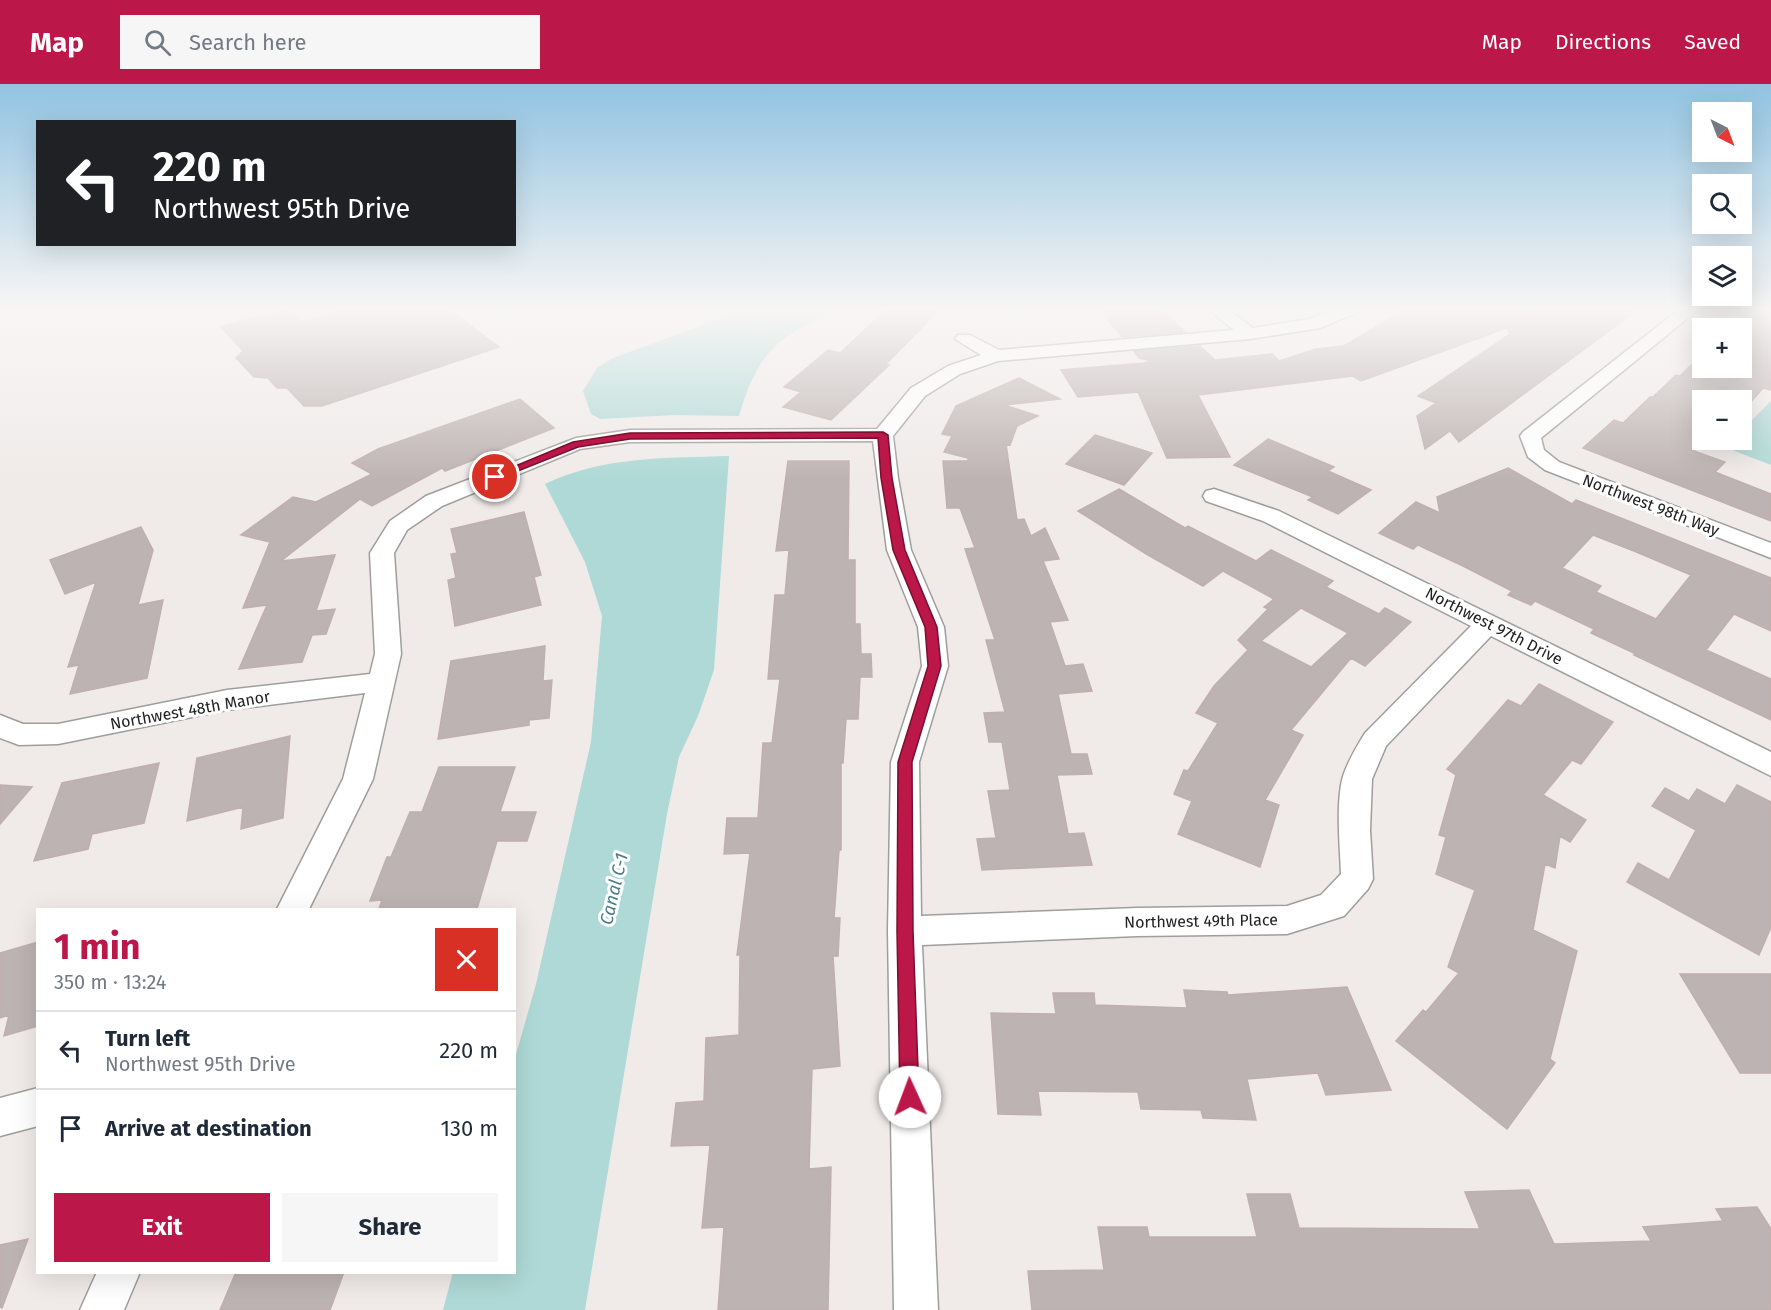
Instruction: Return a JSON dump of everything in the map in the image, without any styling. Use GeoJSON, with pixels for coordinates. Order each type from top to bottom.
{"type":"FeatureCollection","features":[{"type":"Feature","properties":{"kind":"street"},"geometry":{"type":"LineString","coordinates":[[916,1310],[905,931],[905,762],[935,666],[931,627],[899,550],[887,478],[883,435],[918,392],[954,370],[968,365]]}},
{"type":"Feature","properties":{"kind":"street","name":"Northwest 98th Way"},"geometry":{"type":"LineString","coordinates":[[1620,365],[1530,436],[1535,453],[1552,466],[1771,551]]}},
{"type":"Feature","properties":{"kind":"street"},"geometry":{"type":"LineString","coordinates":[[294,908],[358,779],[388,654],[382,553],[398,526],[434,501],[576,444],[630,436],[883,435]]}},
{"type":"Feature","properties":{"kind":"street","name":"Northwest 97th Drive"},"geometry":{"type":"LineString","coordinates":[[1214,496],[1271,516],[1771,765]]}},
{"type":"Feature","properties":{"kind":"street","name":"Northwest 49th Place"},"geometry":{"type":"LineString","coordinates":[[905,931],[1137,922],[1287,920],[1332,906],[1357,879],[1355,830],[1357,779],[1375,740],[1489,623]]}},
{"type":"Feature","properties":{"kind":"street","name":"Northwest 48th Manor"},"geometry":{"type":"LineString","coordinates":[[0,725],[19,735],[58,734],[227,700],[382,682]]}},
{"type":"Feature","properties":{"kind":"street"},"geometry":{"type":"LineString","coordinates":[[0,1118],[36,1108]]}},
{"type":"Feature","properties":{"kind":"street"},"geometry":{"type":"LineString","coordinates":[[102,1310],[118,1274]]}},
{"type":"Feature","properties":{"kind":"water"},"geometry":{"type":"Polygon","coordinates":[[[601,365],[761,365],[754,375],[739,416],[675,415],[600,419],[591,414],[583,391],[597,368],[601,365]]]}},
{"type":"Feature","properties":{"kind":"water"},"geometry":{"type":"Polygon","coordinates":[[[1771,401],[1771,465],[1732,450],[1752,450],[1752,420],[1771,401]]]}},
{"type":"Feature","properties":{"kind":"water","name":"Canal C-1"},"geometry":{"type":"Polygon","coordinates":[[[729,456],[714,670],[698,716],[679,757],[667,814],[585,1310],[443,1310],[452,1274],[516,1274],[516,1054],[536,984],[591,742],[602,616],[585,562],[545,484],[590,468],[659,458],[729,456]]]}},
{"type":"Feature","properties":{"kind":"building"},"geometry":{"type":"Polygon","coordinates":[[[243,365],[444,365],[322,406],[304,406],[287,388],[277,388],[268,378],[254,377],[243,365]]]}},
{"type":"Feature","properties":{"kind":"building"},"geometry":{"type":"Polygon","coordinates":[[[810,365],[889,365],[831,420],[783,407],[801,392],[784,387],[810,365]]]}},
{"type":"Feature","properties":{"kind":"building"},"geometry":{"type":"Polygon","coordinates":[[[1118,365],[1404,365],[1361,381],[1353,376],[1198,395],[1230,457],[1167,458],[1138,392],[1078,397],[1061,370],[1118,365]]]}},
{"type":"Feature","properties":{"kind":"building"},"geometry":{"type":"Polygon","coordinates":[[[1464,365],[1563,365],[1459,442],[1450,431],[1425,449],[1417,416],[1436,403],[1418,396],[1464,365]]]}},
{"type":"Feature","properties":{"kind":"building"},"geometry":{"type":"Polygon","coordinates":[[[1691,365],[1692,378],[1752,378],[1752,365],[1771,365],[1771,390],[1763,388],[1752,401],[1752,390],[1692,390],[1692,450],[1725,462],[1715,472],[1771,494],[1771,521],[1583,448],[1614,420],[1623,423],[1650,397],[1653,397],[1676,375],[1680,376],[1691,365]]]}},
{"type":"Feature","properties":{"kind":"building"},"geometry":{"type":"Polygon","coordinates":[[[1019,378],[1060,399],[1004,405],[1038,416],[1017,426],[1010,445],[1006,444],[1017,520],[1024,519],[1031,536],[1045,528],[1059,559],[1043,561],[1068,620],[1050,622],[1065,666],[1083,664],[1092,691],[1058,694],[1071,754],[1087,754],[1092,774],[1057,775],[1068,834],[1084,833],[1092,865],[982,870],[977,839],[996,838],[988,791],[1010,790],[1002,742],[989,742],[984,713],[1005,712],[986,640],[995,640],[965,549],[975,548],[960,508],[947,508],[943,461],[968,461],[968,458],[944,452],[952,436],[942,434],[956,406],[1019,378]]]}},
{"type":"Feature","properties":{"kind":"building"},"geometry":{"type":"Polygon","coordinates":[[[520,399],[554,428],[445,471],[442,468],[372,506],[360,499],[281,561],[335,555],[316,611],[335,609],[326,634],[312,635],[302,662],[239,669],[267,605],[243,608],[270,542],[241,535],[293,497],[316,502],[372,474],[352,463],[378,449],[520,399]]]}},
{"type":"Feature","properties":{"kind":"building"},"geometry":{"type":"Polygon","coordinates":[[[1095,435],[1152,453],[1124,485],[1066,464],[1095,435]]]}},
{"type":"Feature","properties":{"kind":"building"},"geometry":{"type":"Polygon","coordinates":[[[1268,439],[1334,467],[1328,471],[1371,490],[1338,514],[1308,500],[1313,497],[1234,465],[1268,439]]]}},
{"type":"Feature","properties":{"kind":"building"},"geometry":{"type":"Polygon","coordinates":[[[788,461],[849,461],[848,560],[855,560],[855,624],[860,624],[861,654],[871,654],[872,677],[860,677],[858,719],[846,719],[843,763],[841,763],[841,850],[839,850],[834,918],[840,918],[838,956],[833,956],[840,1066],[812,1069],[809,1169],[831,1167],[828,1310],[718,1310],[724,1227],[702,1228],[710,1145],[671,1146],[676,1103],[704,1101],[706,1038],[739,1035],[740,955],[737,955],[750,853],[724,854],[727,818],[758,818],[763,743],[772,743],[780,679],[768,679],[775,595],[785,595],[789,550],[776,551],[788,461]]]}},
{"type":"Feature","properties":{"kind":"building"},"geometry":{"type":"Polygon","coordinates":[[[1508,468],[1572,504],[1576,500],[1771,578],[1771,631],[1734,614],[1706,650],[1771,679],[1771,720],[1591,633],[1594,629],[1535,601],[1531,605],[1508,595],[1512,591],[1463,566],[1418,545],[1413,549],[1379,533],[1416,502],[1440,513],[1437,497],[1508,468]],[[1593,535],[1562,568],[1601,586],[1596,592],[1656,619],[1691,575],[1593,535]]]}},
{"type":"Feature","properties":{"kind":"building"},"geometry":{"type":"Polygon","coordinates":[[[1119,489],[1185,528],[1188,526],[1256,561],[1271,550],[1333,581],[1326,587],[1379,614],[1385,608],[1411,622],[1365,666],[1351,658],[1291,730],[1303,735],[1265,800],[1279,805],[1260,867],[1178,834],[1192,801],[1174,794],[1184,770],[1188,771],[1218,723],[1196,713],[1214,686],[1248,650],[1238,640],[1268,609],[1264,607],[1274,599],[1223,571],[1203,586],[1078,511],[1119,489]],[[1301,608],[1261,641],[1311,667],[1348,633],[1301,608]]]}},
{"type":"Feature","properties":{"kind":"building"},"geometry":{"type":"Polygon","coordinates":[[[524,512],[541,575],[534,577],[541,605],[455,626],[448,580],[456,578],[451,554],[457,553],[451,529],[524,512]]]}},
{"type":"Feature","properties":{"kind":"building"},"geometry":{"type":"Polygon","coordinates":[[[141,527],[153,550],[138,605],[163,600],[147,678],[70,694],[79,665],[68,667],[96,582],[65,594],[50,560],[141,527]]]}},
{"type":"Feature","properties":{"kind":"building"},"geometry":{"type":"Polygon","coordinates":[[[545,646],[543,681],[552,680],[549,718],[529,720],[529,725],[438,739],[451,661],[545,646]]]}},
{"type":"Feature","properties":{"kind":"building"},"geometry":{"type":"Polygon","coordinates":[[[1539,684],[1613,722],[1581,764],[1572,760],[1543,795],[1586,820],[1570,842],[1560,836],[1555,868],[1545,864],[1533,930],[1577,951],[1550,1059],[1555,1063],[1507,1129],[1396,1041],[1423,1010],[1426,1012],[1459,973],[1448,967],[1475,890],[1436,874],[1446,837],[1439,835],[1456,775],[1447,769],[1508,700],[1521,706],[1539,684]]]}},
{"type":"Feature","properties":{"kind":"building"},"geometry":{"type":"Polygon","coordinates":[[[290,736],[283,818],[241,829],[243,807],[187,821],[197,758],[290,736]]]}},
{"type":"Feature","properties":{"kind":"building"},"geometry":{"type":"Polygon","coordinates":[[[159,763],[144,823],[92,834],[88,849],[34,861],[62,783],[159,763]]]}},
{"type":"Feature","properties":{"kind":"building"},"geometry":{"type":"Polygon","coordinates":[[[439,767],[515,767],[500,812],[536,812],[527,841],[497,841],[477,908],[379,908],[382,900],[370,901],[387,857],[391,857],[410,812],[422,812],[439,767]]]}},
{"type":"Feature","properties":{"kind":"building"},"geometry":{"type":"Polygon","coordinates":[[[0,785],[32,787],[0,824],[0,785]]]}},
{"type":"Feature","properties":{"kind":"building"},"geometry":{"type":"Polygon","coordinates":[[[1737,785],[1771,802],[1771,927],[1759,955],[1627,882],[1638,863],[1669,880],[1696,830],[1652,806],[1665,788],[1689,801],[1697,789],[1725,804],[1737,785]]]}},
{"type":"Feature","properties":{"kind":"building"},"geometry":{"type":"Polygon","coordinates":[[[36,943],[36,1027],[4,1036],[9,1015],[0,1018],[0,953],[36,943]]]}},
{"type":"Feature","properties":{"kind":"building"},"geometry":{"type":"Polygon","coordinates":[[[1680,974],[1771,974],[1771,1073],[1740,1073],[1680,974]]]}},
{"type":"Feature","properties":{"kind":"building"},"geometry":{"type":"Polygon","coordinates":[[[1347,987],[1391,1090],[1326,1095],[1318,1073],[1247,1079],[1256,1120],[1203,1118],[1201,1110],[1141,1109],[1138,1092],[1038,1091],[1041,1115],[998,1114],[991,1013],[1056,1014],[1053,993],[1094,993],[1095,1005],[1187,1008],[1184,990],[1227,992],[1228,995],[1347,987]]]}},
{"type":"Feature","properties":{"kind":"building"},"geometry":{"type":"Polygon","coordinates":[[[1529,1190],[1554,1244],[1651,1241],[1643,1227],[1723,1221],[1716,1209],[1757,1207],[1771,1229],[1771,1310],[1032,1310],[1028,1271],[1104,1270],[1098,1227],[1147,1227],[1149,1237],[1257,1237],[1247,1194],[1290,1194],[1299,1228],[1480,1229],[1465,1192],[1529,1190]]]}},
{"type":"Feature","properties":{"kind":"building"},"geometry":{"type":"Polygon","coordinates":[[[28,1239],[2,1308],[0,1307],[0,1245],[28,1239]]]}},
{"type":"Feature","properties":{"kind":"building"},"geometry":{"type":"Polygon","coordinates":[[[235,1274],[343,1274],[330,1310],[220,1310],[235,1274]]]}},
{"type":"Feature","properties":{"kind":"route"},"geometry":{"type":"LineString","coordinates":[[495,477],[576,444],[630,436],[883,435],[887,478],[899,550],[931,627],[935,666],[905,762],[905,931],[910,1097]]}}]}
